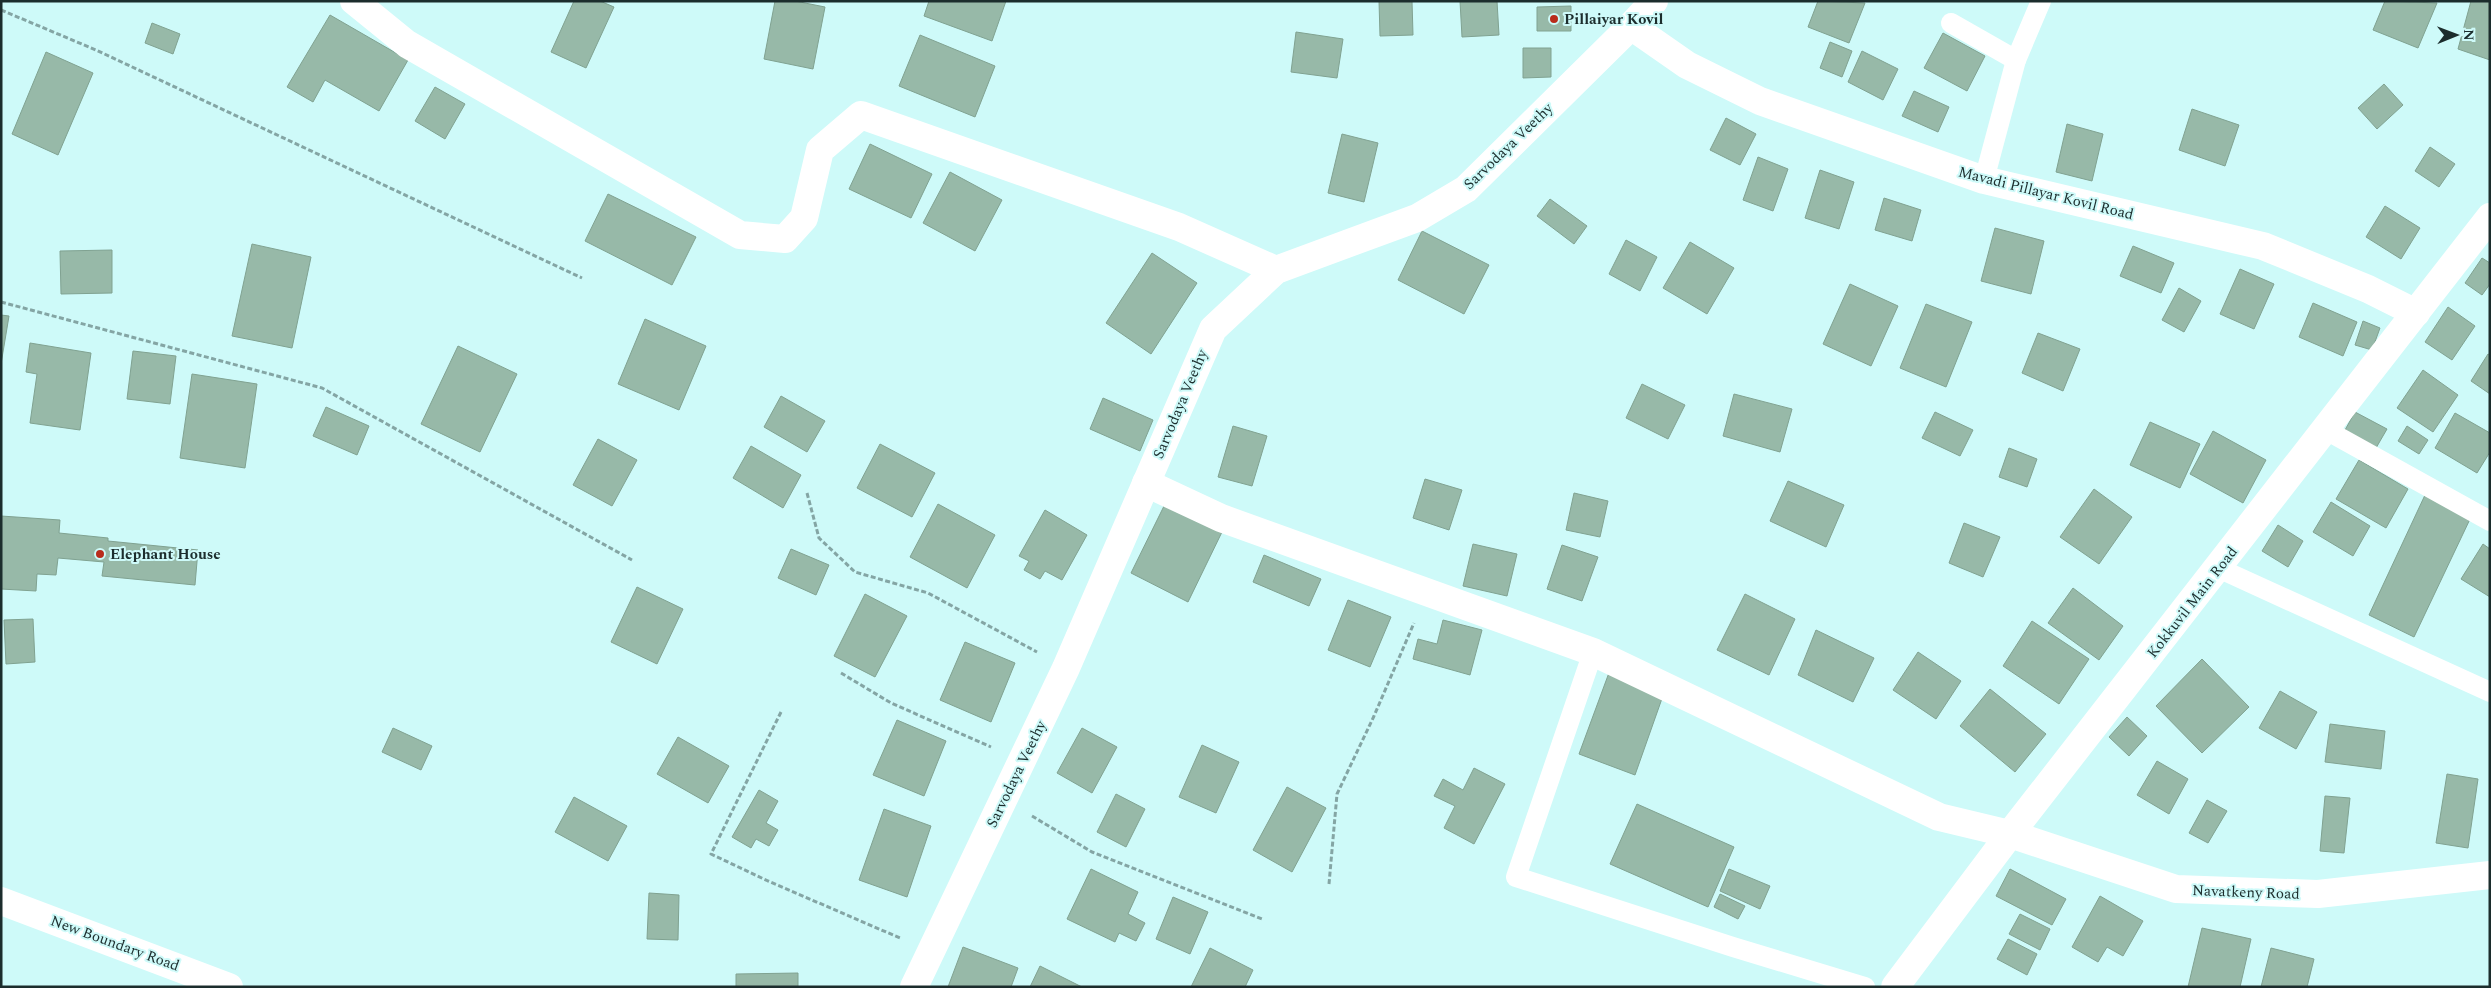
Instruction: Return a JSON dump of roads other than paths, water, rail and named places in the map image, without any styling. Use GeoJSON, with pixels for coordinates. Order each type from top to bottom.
{"type":"FeatureCollection","features":[{"type":"Feature","properties":{"kind":"street"},"geometry":{"type":"LineString","coordinates":[[354,1],[407,44],[740,234],[785,239],[804,218],[820,150],[860,115],[1179,228],[1276,270]]}},
{"type":"Feature","properties":{"kind":"street","name":"Sarvodaya Veethy"},"geometry":{"type":"LineString","coordinates":[[914,987],[1066,668],[1213,330],[1276,270],[1417,218],[1466,189],[1632,26],[1654,1]]}},
{"type":"Feature","properties":{"kind":"street","name":"Mavadi Pillayar Kovil Road"},"geometry":{"type":"LineString","coordinates":[[1632,26],[1687,65],[1760,102],[1984,180],[2263,246],[2368,289],[2416,313]]}},
{"type":"Feature","properties":{"kind":"street","name":"Kokkuvil Main Road"},"geometry":{"type":"LineString","coordinates":[[1895,987],[2010,834],[2490,218]]}},
{"type":"Feature","properties":{"kind":"street","name":"Navatkeny Road"},"geometry":{"type":"LineString","coordinates":[[1146,483],[1221,518],[1593,652],[1939,817],[2010,834],[2176,889],[2318,894],[2490,875]]}},
{"type":"Feature","properties":{"kind":"street","name":"New Boundary Road"},"geometry":{"type":"LineString","coordinates":[[1,901],[228,987]]}},
{"type":"Feature","properties":{"kind":"lane"},"geometry":{"type":"LineString","coordinates":[[1984,180],[2016,60],[2041,1]]}},
{"type":"Feature","properties":{"kind":"lane"},"geometry":{"type":"LineString","coordinates":[[1951,23],[2016,60]]}},
{"type":"Feature","properties":{"kind":"lane"},"geometry":{"type":"LineString","coordinates":[[2326,430],[2490,521]]}},
{"type":"Feature","properties":{"kind":"lane"},"geometry":{"type":"LineString","coordinates":[[2218,568],[2490,692]]}},
{"type":"Feature","properties":{"kind":"lane"},"geometry":{"type":"LineString","coordinates":[[1593,652],[1516,877],[1865,987]]}},
{"type":"Feature","properties":{"kind":"place","name":"Pillaiyar Kovil"},"geometry":{"type":"Point","coordinates":[1554,19]}},
{"type":"Feature","properties":{"kind":"place","name":"Elephant House"},"geometry":{"type":"Point","coordinates":[100,554]}}]}
